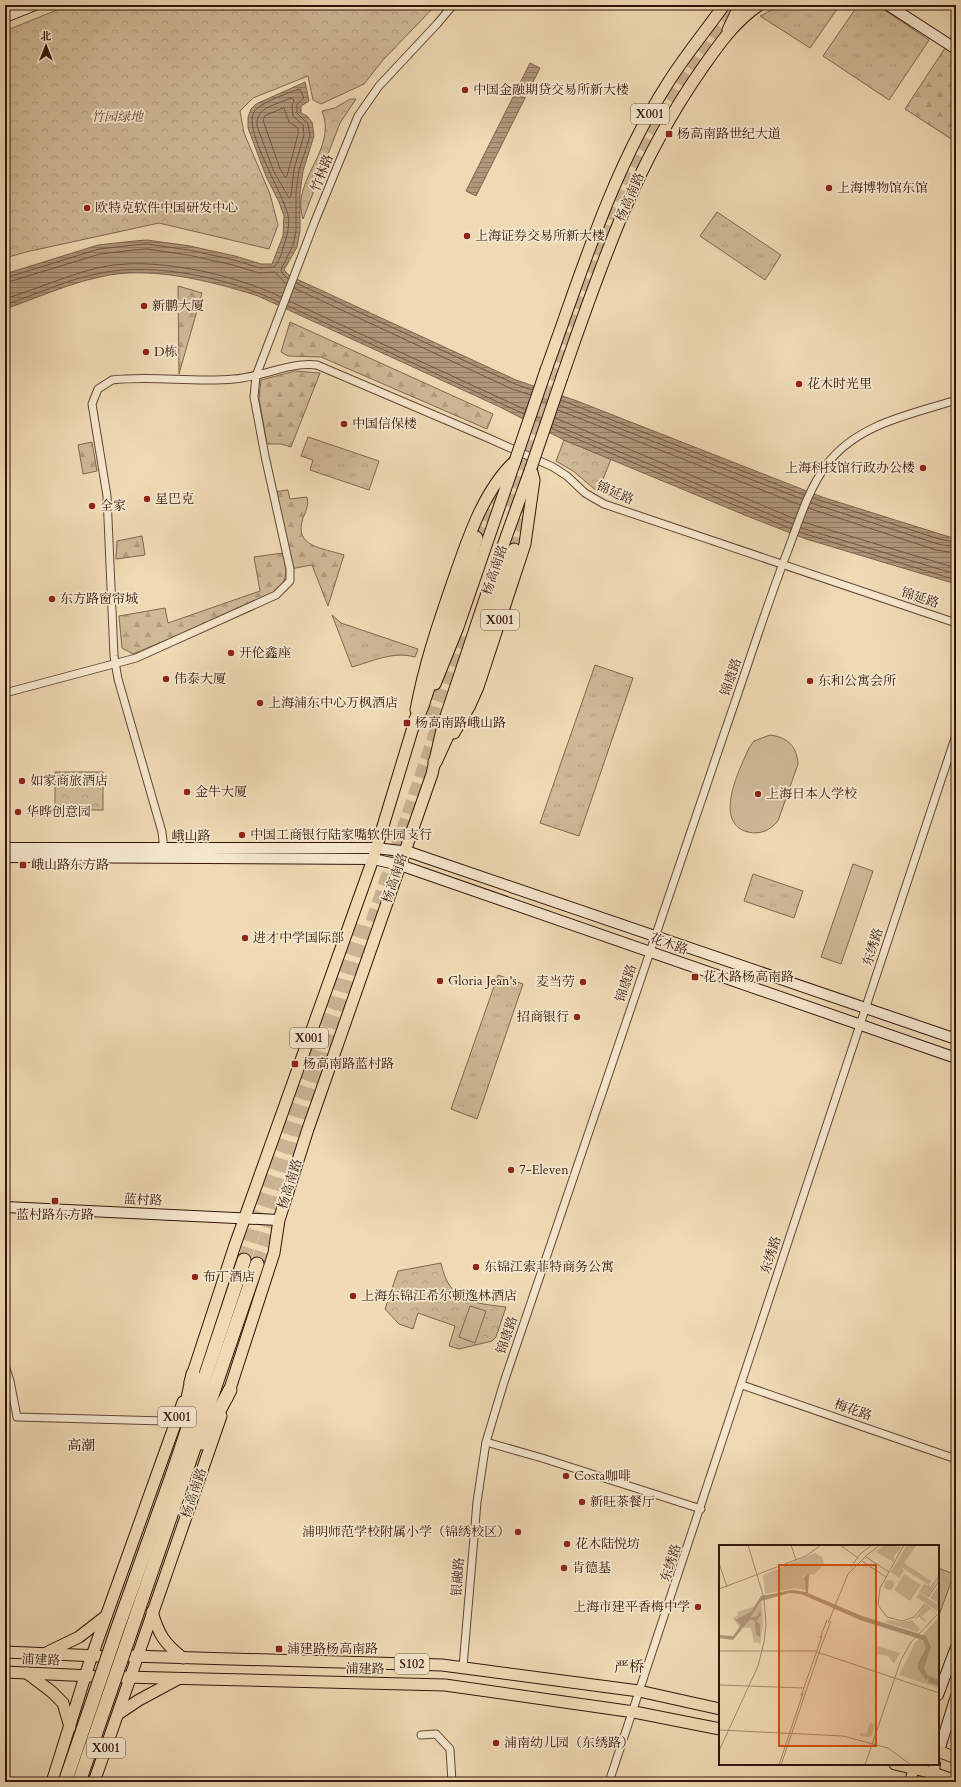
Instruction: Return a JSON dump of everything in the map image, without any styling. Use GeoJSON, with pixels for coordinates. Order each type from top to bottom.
{"type":"FeatureCollection","features":[{"type":"Feature","properties":{"kind":"highway"},"geometry":{"type":"LineString","coordinates":[[414,724],[422,706],[476,538]]}},
{"type":"Feature","properties":{"kind":"highway"},"geometry":{"type":"LineString","coordinates":[[435,762],[456,716],[514,550]]}},
{"type":"Feature","properties":{"kind":"highway","name":"杨高南路"},"geometry":{"type":"LineString","coordinates":[[79,1782],[177,1478],[244,1260]]}},
{"type":"Feature","properties":{"kind":"highway","name":"杨高南路"},"geometry":{"type":"LineString","coordinates":[[65,1782],[117,1630],[177,1478],[257,1264]]}},
{"type":"Feature","properties":{"kind":"highway"},"geometry":{"type":"LineString","coordinates":[[177,1478],[193,1374]]}},
{"type":"Feature","properties":{"kind":"highway"},"geometry":{"type":"LineString","coordinates":[[177,1478],[230,1390]]}},
{"type":"Feature","properties":{"kind":"main road"},"geometry":{"type":"LineString","coordinates":[[5,17],[35,5]]}},
{"type":"Feature","properties":{"kind":"main road","name":"杨高南路"},"geometry":{"type":"LineString","coordinates":[[52,1782],[93,1655],[193,1374],[246,1218],[374,854],[414,724],[431,692],[458,627],[546,370],[595,234],[623,166],[666,86],[724,5]]}},
{"type":"Feature","properties":{"kind":"main road"},"geometry":{"type":"LineString","coordinates":[[726,35],[740,5]]}},
{"type":"Feature","properties":{"kind":"main road","name":"杨高南路"},"geometry":{"type":"LineString","coordinates":[[94,1782],[130,1678],[136,1656],[230,1390],[274,1253],[279,1220],[310,1122],[435,762],[443,725],[500,554],[600,269],[641,170],[688,90],[726,35],[748,13],[759,5]]}},
{"type":"Feature","properties":{"kind":"main road"},"geometry":{"type":"LineString","coordinates":[[888,5],[956,49]]}},
{"type":"Feature","properties":{"kind":"main road","name":"X001"},"geometry":{"type":"LineString","coordinates":[[414,724],[424,666],[472,526],[503,472],[515,461]]}},
{"type":"Feature","properties":{"kind":"main road","name":"X001"},"geometry":{"type":"LineString","coordinates":[[435,762],[451,740],[478,687],[523,551],[527,536],[534,480],[531,468]]}},
{"type":"Feature","properties":{"kind":"main road","name":"峨山路"},"geometry":{"type":"LineString","coordinates":[[5,848],[164,853]]}},
{"type":"Feature","properties":{"kind":"main road","name":"峨山路"},"geometry":{"type":"LineString","coordinates":[[5,857],[363,850],[374,854]]}},
{"type":"Feature","properties":{"kind":"main road","name":"花木路"},"geometry":{"type":"LineString","coordinates":[[374,854],[404,852],[866,1007],[956,1039]]}},
{"type":"Feature","properties":{"kind":"main road","name":"花木路"},"geometry":{"type":"LineString","coordinates":[[374,854],[400,865],[956,1058]]}},
{"type":"Feature","properties":{"kind":"main road","name":"蓝村路"},"geometry":{"type":"LineString","coordinates":[[5,1207],[279,1220]]}},
{"type":"Feature","properties":{"kind":"main road"},"geometry":{"type":"LineString","coordinates":[[152,1612],[159,1635],[171,1649],[183,1658]]}},
{"type":"Feature","properties":{"kind":"main road"},"geometry":{"type":"LineString","coordinates":[[44,1654],[79,1637],[107,1616]]}},
{"type":"Feature","properties":{"kind":"main road"},"geometry":{"type":"LineString","coordinates":[[939,1692],[956,1647]]}},
{"type":"Feature","properties":{"kind":"main road","name":"浦建路"},"geometry":{"type":"LineString","coordinates":[[5,1652],[442,1665],[639,1691],[719,1709]]}},
{"type":"Feature","properties":{"kind":"main road","name":"浦建路"},"geometry":{"type":"LineString","coordinates":[[5,1672],[130,1678],[445,1684],[634,1712],[719,1729]]}},
{"type":"Feature","properties":{"kind":"main road"},"geometry":{"type":"LineString","coordinates":[[27,1673],[52,1692],[63,1703],[70,1727]]}},
{"type":"Feature","properties":{"kind":"main road"},"geometry":{"type":"LineString","coordinates":[[118,1714],[139,1700],[179,1679]]}},
{"type":"Feature","properties":{"kind":"main road"},"geometry":{"type":"LineString","coordinates":[[939,1749],[956,1696]]}},
{"type":"Feature","properties":{"kind":"main road"},"geometry":{"type":"LineString","coordinates":[[939,1752],[956,1758]]}},
{"type":"Feature","properties":{"kind":"main road"},"geometry":{"type":"LineString","coordinates":[[910,1782],[914,1766],[956,1781]]}},
{"type":"Feature","properties":{"kind":"street","name":"竹林路"},"geometry":{"type":"LineString","coordinates":[[115,664],[136,658],[264,601],[282,590],[290,581],[290,569],[254,398],[256,376],[315,221],[358,116],[379,86],[453,5]]}},
{"type":"Feature","properties":{"kind":"street","name":"锦延路"},"geometry":{"type":"LineString","coordinates":[[164,853],[162,832],[115,664],[109,519],[106,487],[93,413],[94,395],[98,389],[112,380],[233,380],[256,376],[293,365],[317,365],[553,467],[567,476],[586,493],[604,504],[956,623]]}},
{"type":"Feature","properties":{"kind":"street","name":"锦康路"},"geometry":{"type":"LineString","coordinates":[[486,1442],[504,1382],[655,936],[782,565],[808,495],[828,463],[842,447],[857,436],[874,426],[956,400]]}},
{"type":"Feature","properties":{"kind":"street"},"geometry":{"type":"LineString","coordinates":[[5,693],[115,664]]}},
{"type":"Feature","properties":{"kind":"street","name":"东绣路"},"geometry":{"type":"LineString","coordinates":[[609,1782],[634,1712],[639,1691],[661,1632],[956,735]]}},
{"type":"Feature","properties":{"kind":"street"},"geometry":{"type":"LineString","coordinates":[[5,1365],[10,1381],[17,1418],[165,1421]]}},
{"type":"Feature","properties":{"kind":"street","name":"梅花路"},"geometry":{"type":"LineString","coordinates":[[742,1384],[956,1459]]}},
{"type":"Feature","properties":{"kind":"street"},"geometry":{"type":"LineString","coordinates":[[486,1442],[542,1458],[701,1509]]}},
{"type":"Feature","properties":{"kind":"street","name":"银融路"},"geometry":{"type":"LineString","coordinates":[[464,1668],[476,1502],[486,1442]]}},
{"type":"Feature","properties":{"kind":"street"},"geometry":{"type":"LineString","coordinates":[[421,1735],[436,1734],[450,1749],[452,1782]]}},
{"type":"Feature","properties":{"kind":"green space","name":"竹园绿地"},"geometry":{"type":"Polygon","coordinates":[[[69,5],[436,5],[383,60],[364,84],[321,104],[313,100],[308,76],[253,98],[240,111],[244,133],[270,194],[278,225],[269,249],[159,223],[5,258],[5,31],[69,5]]]}},
{"type":"Feature","properties":{"kind":"green space"},"geometry":{"type":"Polygon","coordinates":[[[782,5],[840,5],[810,48],[760,16],[782,5]]]}},
{"type":"Feature","properties":{"kind":"green space"},"geometry":{"type":"Polygon","coordinates":[[[858,5],[877,5],[929,40],[889,100],[823,56],[858,5]]]}},
{"type":"Feature","properties":{"kind":"green space"},"geometry":{"type":"Polygon","coordinates":[[[945,48],[956,55],[956,142],[905,109],[945,48]]]}},
{"type":"Feature","properties":{"kind":"green space"},"geometry":{"type":"Polygon","coordinates":[[[350,99],[356,99],[340,123],[303,219],[301,205],[303,191],[324,139],[325,125],[322,111],[335,108],[350,99]]]}},
{"type":"Feature","properties":{"kind":"green space"},"geometry":{"type":"Polygon","coordinates":[[[717,212],[781,255],[765,280],[700,236],[717,212]]]}},
{"type":"Feature","properties":{"kind":"green space"},"geometry":{"type":"Polygon","coordinates":[[[178,286],[202,293],[179,374],[178,286]]]}},
{"type":"Feature","properties":{"kind":"green space"},"geometry":{"type":"Polygon","coordinates":[[[290,322],[493,414],[487,429],[321,357],[288,356],[281,352],[290,322]]]}},
{"type":"Feature","properties":{"kind":"green space"},"geometry":{"type":"Polygon","coordinates":[[[295,371],[320,373],[291,447],[281,444],[267,444],[259,398],[261,380],[295,371]]]}},
{"type":"Feature","properties":{"kind":"green space"},"geometry":{"type":"Polygon","coordinates":[[[308,437],[379,461],[369,490],[310,470],[313,460],[301,456],[308,437]]]}},
{"type":"Feature","properties":{"kind":"green space"},"geometry":{"type":"Polygon","coordinates":[[[564,440],[611,459],[598,492],[573,471],[556,461],[564,440]]]}},
{"type":"Feature","properties":{"kind":"green space"},"geometry":{"type":"Polygon","coordinates":[[[92,442],[97,471],[83,474],[78,445],[92,442]]]}},
{"type":"Feature","properties":{"kind":"green space"},"geometry":{"type":"Polygon","coordinates":[[[288,490],[290,499],[307,497],[308,500],[301,528],[302,535],[306,541],[319,548],[344,555],[328,606],[312,565],[290,569],[272,492],[288,490]]]}},
{"type":"Feature","properties":{"kind":"green space"},"geometry":{"type":"Polygon","coordinates":[[[142,536],[145,555],[116,559],[117,541],[142,536]]]}},
{"type":"Feature","properties":{"kind":"green space"},"geometry":{"type":"Polygon","coordinates":[[[283,553],[286,570],[285,578],[281,586],[273,592],[236,611],[133,654],[122,648],[119,616],[165,608],[168,623],[260,591],[254,557],[283,553]]]}},
{"type":"Feature","properties":{"kind":"green space"},"geometry":{"type":"Polygon","coordinates":[[[332,615],[341,623],[418,649],[415,657],[407,655],[391,656],[352,667],[332,615]]]}},
{"type":"Feature","properties":{"kind":"green space"},"geometry":{"type":"Polygon","coordinates":[[[595,665],[633,678],[579,836],[540,823],[595,665]]]}},
{"type":"Feature","properties":{"kind":"green space"},"geometry":{"type":"Polygon","coordinates":[[[770,735],[786,740],[793,747],[796,752],[798,764],[778,821],[765,831],[757,833],[748,832],[737,827],[732,818],[730,807],[732,794],[735,781],[749,748],[754,741],[770,735]]]}},
{"type":"Feature","properties":{"kind":"green space"},"geometry":{"type":"Polygon","coordinates":[[[55,772],[103,772],[103,810],[55,810],[55,772]]]}},
{"type":"Feature","properties":{"kind":"green space"},"geometry":{"type":"Polygon","coordinates":[[[853,864],[873,871],[841,964],[821,957],[853,864]]]}},
{"type":"Feature","properties":{"kind":"green space"},"geometry":{"type":"Polygon","coordinates":[[[753,874],[803,891],[794,918],[744,901],[753,874]]]}},
{"type":"Feature","properties":{"kind":"green space"},"geometry":{"type":"Polygon","coordinates":[[[498,975],[523,984],[477,1119],[451,1109],[498,975]]]}},
{"type":"Feature","properties":{"kind":"green space"},"geometry":{"type":"Polygon","coordinates":[[[441,1263],[450,1286],[456,1293],[473,1302],[506,1307],[496,1337],[492,1341],[459,1349],[449,1346],[455,1326],[418,1313],[413,1329],[399,1324],[385,1309],[398,1271],[441,1263]]]}},
{"type":"Feature","properties":{"kind":"green space"},"geometry":{"type":"Polygon","coordinates":[[[470,1306],[486,1311],[475,1343],[459,1337],[470,1306]]]}},
{"type":"Feature","properties":{"kind":"green space"},"geometry":{"type":"Polygon","coordinates":[[[939,1568],[954,1574],[939,1615],[939,1568]]]}},
{"type":"Feature","properties":{"kind":"water"},"geometry":{"type":"Polygon","coordinates":[[[530,63],[540,68],[476,196],[466,191],[530,63]]]}},
{"type":"Feature","properties":{"kind":"water"},"geometry":{"type":"Polygon","coordinates":[[[305,82],[309,101],[301,106],[301,113],[307,116],[312,122],[314,136],[303,171],[300,193],[300,231],[297,247],[284,270],[290,276],[516,380],[577,401],[822,497],[956,539],[956,584],[806,539],[747,516],[564,440],[500,407],[258,296],[240,290],[180,276],[138,273],[119,274],[76,283],[5,309],[5,274],[98,245],[147,240],[190,246],[235,256],[261,264],[272,264],[283,236],[284,216],[266,176],[248,128],[248,117],[251,109],[256,104],[305,82]]]}},
{"type":"Feature","properties":{"kind":"tunnel"},"geometry":{"type":"LineString","coordinates":[[511,507],[575,316],[611,221],[632,175],[681,84],[701,54],[735,13]]}},
{"type":"Feature","properties":{"kind":"tunnel"},"geometry":{"type":"LineString","coordinates":[[476,538],[500,498]]}},
{"type":"Feature","properties":{"kind":"tunnel"},"geometry":{"type":"LineString","coordinates":[[514,550],[521,503]]}},
{"type":"Feature","properties":{"kind":"tunnel"},"geometry":{"type":"LineString","coordinates":[[431,719],[460,635]]}},
{"type":"Feature","properties":{"kind":"tunnel"},"geometry":{"type":"LineString","coordinates":[[257,1264],[443,710]]}},
{"type":"Feature","properties":{"kind":"tunnel"},"geometry":{"type":"LineString","coordinates":[[244,1260],[361,921]]}},
{"type":"Feature","properties":{"kind":"place","name":"中国金融期贷交易所新大楼"},"geometry":{"type":"Point","coordinates":[465,90]}},
{"type":"Feature","properties":{"kind":"place","name":"杨高南路世纪大道"},"geometry":{"type":"Point","coordinates":[669,134]}},
{"type":"Feature","properties":{"kind":"place","name":"上海博物馆东馆"},"geometry":{"type":"Point","coordinates":[829,188]}},
{"type":"Feature","properties":{"kind":"place","name":"欧特克软件中国研发中心"},"geometry":{"type":"Point","coordinates":[87,208]}},
{"type":"Feature","properties":{"kind":"place","name":"上海证券交易所新大楼"},"geometry":{"type":"Point","coordinates":[467,236]}},
{"type":"Feature","properties":{"kind":"place","name":"新鹏大厦"},"geometry":{"type":"Point","coordinates":[144,306]}},
{"type":"Feature","properties":{"kind":"place","name":"D栋"},"geometry":{"type":"Point","coordinates":[146,352]}},
{"type":"Feature","properties":{"kind":"place","name":"花木时光里"},"geometry":{"type":"Point","coordinates":[799,384]}},
{"type":"Feature","properties":{"kind":"place","name":"中国信保楼"},"geometry":{"type":"Point","coordinates":[344,424]}},
{"type":"Feature","properties":{"kind":"place","name":"上海科技馆行政办公楼"},"geometry":{"type":"Point","coordinates":[923,468]}},
{"type":"Feature","properties":{"kind":"place","name":"星巴克"},"geometry":{"type":"Point","coordinates":[147,499]}},
{"type":"Feature","properties":{"kind":"place","name":"全家"},"geometry":{"type":"Point","coordinates":[92,506]}},
{"type":"Feature","properties":{"kind":"place","name":"东方路窗帘城"},"geometry":{"type":"Point","coordinates":[52,599]}},
{"type":"Feature","properties":{"kind":"place","name":"开伦鑫座"},"geometry":{"type":"Point","coordinates":[231,653]}},
{"type":"Feature","properties":{"kind":"place","name":"伟泰大厦"},"geometry":{"type":"Point","coordinates":[166,679]}},
{"type":"Feature","properties":{"kind":"place","name":"东和公寓会所"},"geometry":{"type":"Point","coordinates":[810,681]}},
{"type":"Feature","properties":{"kind":"place","name":"上海浦东中心万枫酒店"},"geometry":{"type":"Point","coordinates":[260,703]}},
{"type":"Feature","properties":{"kind":"place","name":"杨高南路峨山路"},"geometry":{"type":"Point","coordinates":[407,723]}},
{"type":"Feature","properties":{"kind":"place","name":"如家商旅酒店"},"geometry":{"type":"Point","coordinates":[22,781]}},
{"type":"Feature","properties":{"kind":"place","name":"金牛大厦"},"geometry":{"type":"Point","coordinates":[187,792]}},
{"type":"Feature","properties":{"kind":"place","name":"上海日本人学校"},"geometry":{"type":"Point","coordinates":[758,794]}},
{"type":"Feature","properties":{"kind":"place","name":"华晔创意园"},"geometry":{"type":"Point","coordinates":[18,812]}},
{"type":"Feature","properties":{"kind":"place","name":"中国工商银行陆家嘴软件园支行"},"geometry":{"type":"Point","coordinates":[242,835]}},
{"type":"Feature","properties":{"kind":"place","name":"峨山路东方路"},"geometry":{"type":"Point","coordinates":[23,865]}},
{"type":"Feature","properties":{"kind":"place","name":"进才中学国际部"},"geometry":{"type":"Point","coordinates":[245,938]}},
{"type":"Feature","properties":{"kind":"place","name":"花木路杨高南路"},"geometry":{"type":"Point","coordinates":[695,977]}},
{"type":"Feature","properties":{"kind":"place","name":"Gloria Jean's"},"geometry":{"type":"Point","coordinates":[440,981]}},
{"type":"Feature","properties":{"kind":"place","name":"麦当劳"},"geometry":{"type":"Point","coordinates":[583,982]}},
{"type":"Feature","properties":{"kind":"place","name":"招商银行"},"geometry":{"type":"Point","coordinates":[577,1017]}},
{"type":"Feature","properties":{"kind":"place","name":"杨高南路蓝村路"},"geometry":{"type":"Point","coordinates":[295,1064]}},
{"type":"Feature","properties":{"kind":"place","name":"7-Eleven"},"geometry":{"type":"Point","coordinates":[511,1170]}},
{"type":"Feature","properties":{"kind":"place","name":"蓝村路东方路"},"geometry":{"type":"Point","coordinates":[55,1201]}},
{"type":"Feature","properties":{"kind":"place","name":"东锦江索菲特商务公寓"},"geometry":{"type":"Point","coordinates":[476,1267]}},
{"type":"Feature","properties":{"kind":"place","name":"布丁酒店"},"geometry":{"type":"Point","coordinates":[195,1277]}},
{"type":"Feature","properties":{"kind":"place","name":"上海东锦江希尔顿逸林酒店"},"geometry":{"type":"Point","coordinates":[353,1296]}},
{"type":"Feature","properties":{"kind":"place","name":"Costa咖啡"},"geometry":{"type":"Point","coordinates":[566,1476]}},
{"type":"Feature","properties":{"kind":"place","name":"新旺茶餐厅"},"geometry":{"type":"Point","coordinates":[582,1502]}},
{"type":"Feature","properties":{"kind":"place","name":"浦明师范学校附属小学（锦绣校区）"},"geometry":{"type":"Point","coordinates":[518,1532]}},
{"type":"Feature","properties":{"kind":"place","name":"花木陆悦坊"},"geometry":{"type":"Point","coordinates":[567,1544]}},
{"type":"Feature","properties":{"kind":"place","name":"肯德基"},"geometry":{"type":"Point","coordinates":[564,1568]}},
{"type":"Feature","properties":{"kind":"place","name":"上海市建平香梅中学"},"geometry":{"type":"Point","coordinates":[698,1607]}},
{"type":"Feature","properties":{"kind":"place","name":"浦建路杨高南路"},"geometry":{"type":"Point","coordinates":[279,1649]}},
{"type":"Feature","properties":{"kind":"place","name":"浦南幼儿园（东绣路）"},"geometry":{"type":"Point","coordinates":[496,1743]}},
{"type":"Feature","properties":{"kind":"district","name":"高潮"},"geometry":{"type":"Point","coordinates":[81,1445]}},
{"type":"Feature","properties":{"kind":"district","name":"严桥"},"geometry":{"type":"Point","coordinates":[629,1667]}}]}
